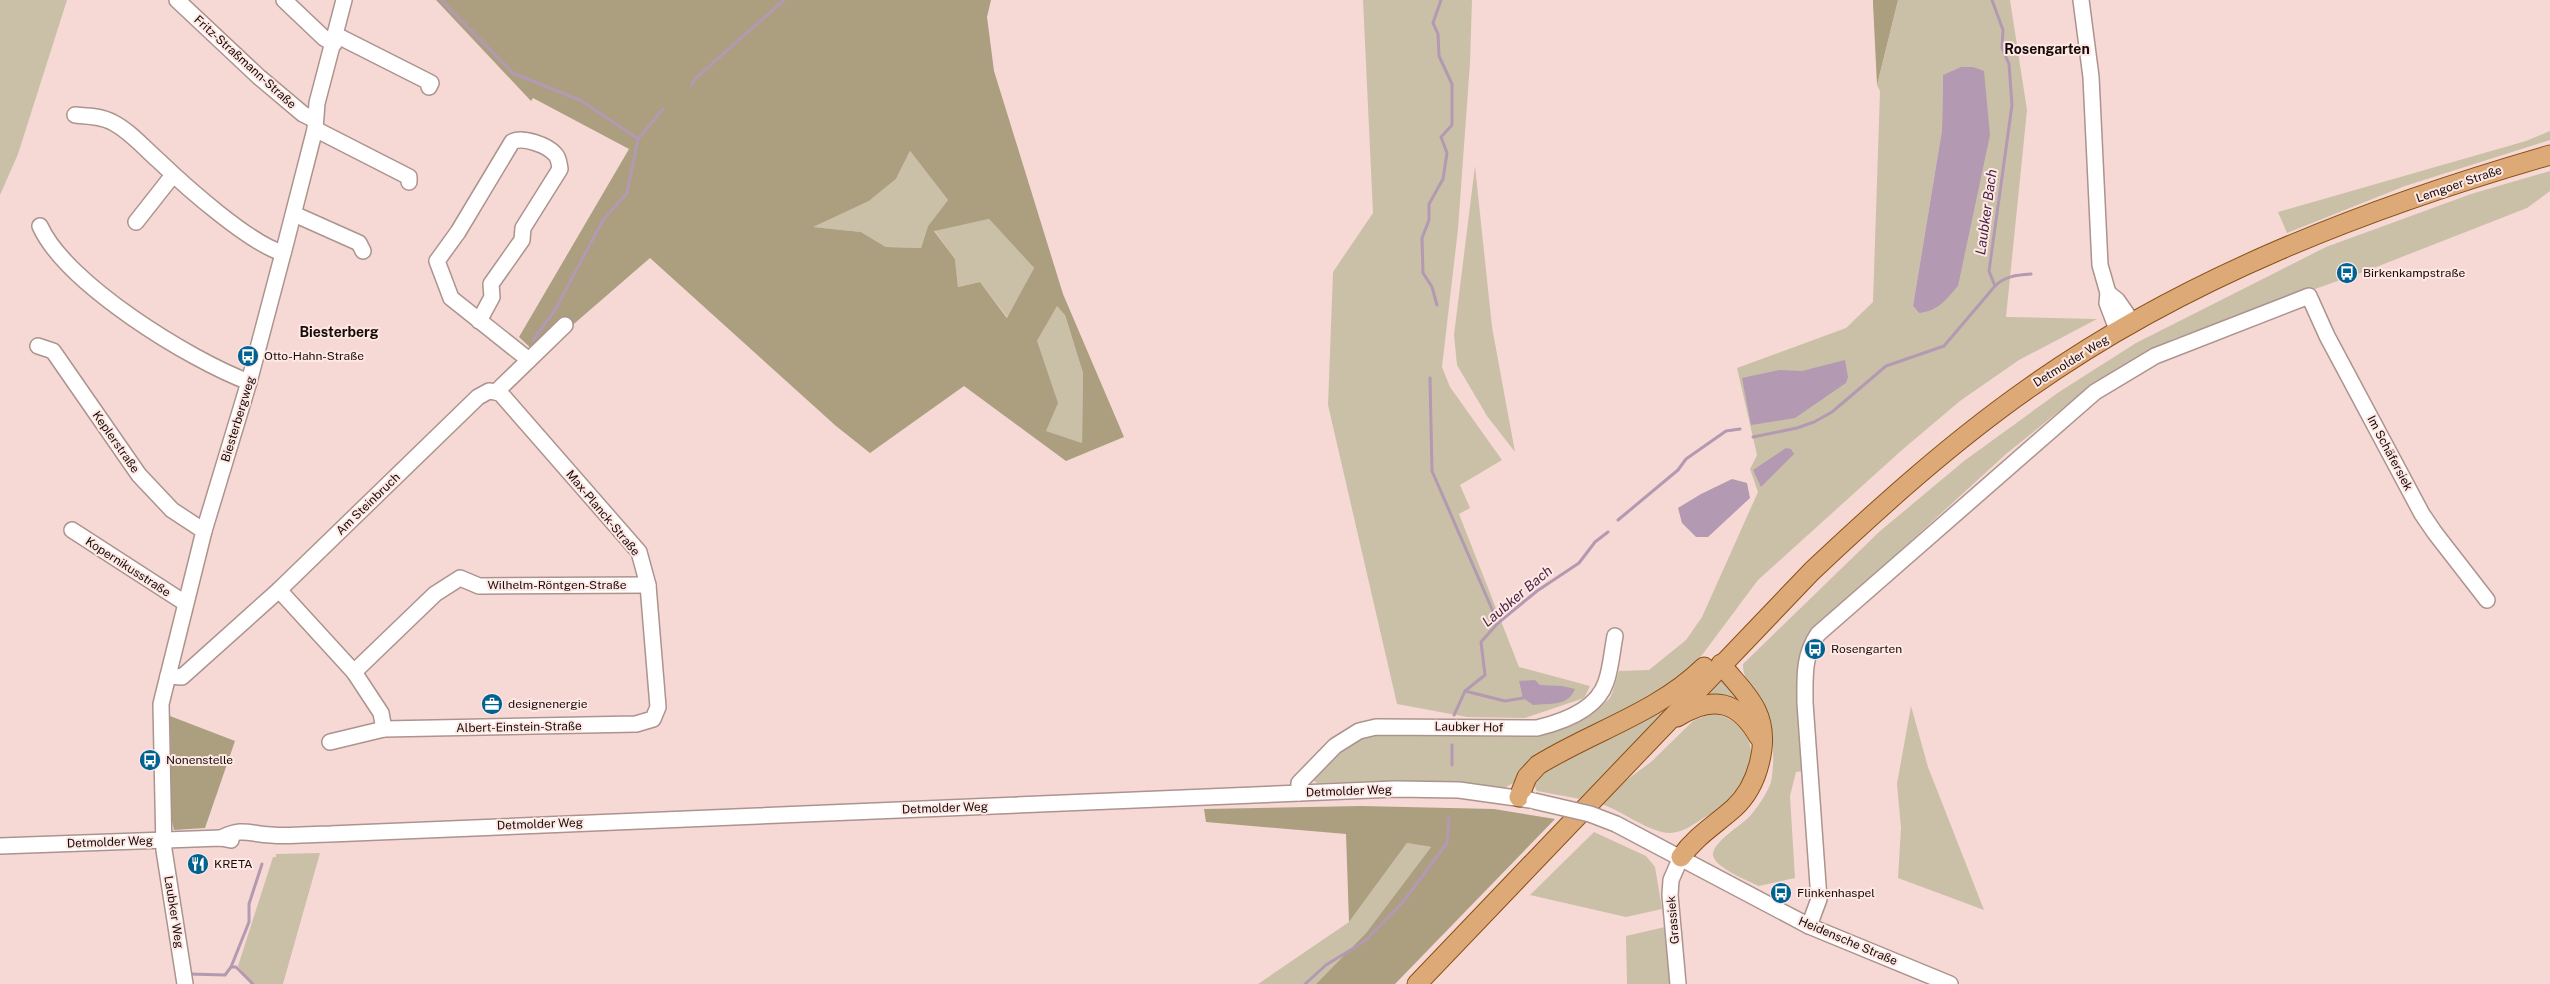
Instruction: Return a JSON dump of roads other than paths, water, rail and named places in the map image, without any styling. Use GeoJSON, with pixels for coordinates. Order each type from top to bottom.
{"type":"FeatureCollection","features":[{"type":"Feature","properties":{"kind":"main road","name":"Lemgoer Straße"},"geometry":{"type":"LineString","coordinates":[[2370,215],[2477,176],[2550,155]]}},
{"type":"Feature","properties":{"kind":"main road","name":"Detmolder Weg"},"geometry":{"type":"LineString","coordinates":[[1760,624],[1812,571],[1877,510],[1949,449],[2029,388],[2125,327],[2200,287],[2370,215]]}},
{"type":"Feature","properties":{"kind":"main road"},"geometry":{"type":"LineString","coordinates":[[1417,984],[1760,624]]}},
{"type":"Feature","properties":{"kind":"main road"},"geometry":{"type":"LineString","coordinates":[[1526,799],[1527,777],[1538,765],[1648,708],[1695,675],[1724,646],[1760,624]]}},
{"type":"Feature","properties":{"kind":"main road"},"geometry":{"type":"LineString","coordinates":[[1681,857],[1690,844],[1733,809],[1747,792],[1758,765],[1761,740],[1760,720],[1755,708],[1721,664]]}},
{"type":"Feature","properties":{"kind":"main road"},"geometry":{"type":"LineString","coordinates":[[1662,727],[1700,706],[1712,703],[1727,705],[1740,711],[1752,725],[1761,740]]}},
{"type":"Feature","properties":{"kind":"street","name":"Fritz-Straßmann-Straße"},"geometry":{"type":"LineString","coordinates":[[177,0],[259,77],[315,125],[409,177],[409,182]]}},
{"type":"Feature","properties":{"kind":"street"},"geometry":{"type":"LineString","coordinates":[[284,0],[324,38],[335,39],[430,83],[429,87]]}},
{"type":"Feature","properties":{"kind":"street","name":"Biesterbergweg"},"geometry":{"type":"LineString","coordinates":[[164,841],[161,704],[204,531],[249,382],[294,214],[315,125],[317,103],[344,0]]}},
{"type":"Feature","properties":{"kind":"street"},"geometry":{"type":"LineString","coordinates":[[2081,0],[2091,77],[2100,265],[2108,294],[2118,300],[2125,327]]}},
{"type":"Feature","properties":{"kind":"street"},"geometry":{"type":"LineString","coordinates":[[75,115],[92,116],[112,121],[136,140],[173,175],[266,247],[283,253]]}},
{"type":"Feature","properties":{"kind":"street"},"geometry":{"type":"LineString","coordinates":[[479,321],[492,297],[491,284],[522,240],[524,228],[560,169],[559,161],[554,152],[526,140],[517,139],[512,142],[458,232],[437,257],[450,298],[479,321],[529,360]]}},
{"type":"Feature","properties":{"kind":"street"},"geometry":{"type":"LineString","coordinates":[[136,222],[173,175]]}},
{"type":"Feature","properties":{"kind":"street"},"geometry":{"type":"LineString","coordinates":[[294,214],[359,243],[363,251]]}},
{"type":"Feature","properties":{"kind":"street"},"geometry":{"type":"LineString","coordinates":[[40,226],[59,257],[92,286],[192,356],[220,371],[249,382]]}},
{"type":"Feature","properties":{"kind":"street","name":"Im Schäfersiek"},"geometry":{"type":"LineString","coordinates":[[1809,926],[1819,900],[1805,704],[1805,671],[1810,646],[1818,634],[2095,392],[2155,356],[2309,296],[2327,336],[2422,514],[2487,600]]}},
{"type":"Feature","properties":{"kind":"street","name":"Am Steinbruch"},"geometry":{"type":"LineString","coordinates":[[168,676],[182,676],[279,590],[478,397],[489,391],[496,392],[565,325]]}},
{"type":"Feature","properties":{"kind":"street","name":"Keplerstraße"},"geometry":{"type":"LineString","coordinates":[[38,346],[52,350],[138,475],[172,510],[204,531]]}},
{"type":"Feature","properties":{"kind":"street","name":"Max-Planck-Straße"},"geometry":{"type":"LineString","coordinates":[[496,392],[501,394],[639,552],[648,585],[658,707],[653,719]]}},
{"type":"Feature","properties":{"kind":"street","name":"Kopernikusstraße"},"geometry":{"type":"LineString","coordinates":[[72,530],[185,603]]}},
{"type":"Feature","properties":{"kind":"street","name":"Wilhelm-Röntgen-Straße"},"geometry":{"type":"LineString","coordinates":[[354,672],[435,594],[460,578],[480,586],[648,585]]}},
{"type":"Feature","properties":{"kind":"street"},"geometry":{"type":"LineString","coordinates":[[279,590],[354,672],[381,713],[384,729]]}},
{"type":"Feature","properties":{"kind":"street","name":"Laubker Hof"},"geometry":{"type":"LineString","coordinates":[[1299,793],[1299,783],[1335,746],[1358,731],[1394,725],[1537,728],[1558,723],[1578,712],[1600,694],[1606,683],[1615,636]]}},
{"type":"Feature","properties":{"kind":"street","name":"Albert-Einstein-Straße"},"geometry":{"type":"LineString","coordinates":[[330,742],[384,729],[636,724],[653,719]]}},
{"type":"Feature","properties":{"kind":"street","name":"Detmolder Weg"},"geometry":{"type":"LineString","coordinates":[[0,846],[221,838],[233,832],[252,831],[270,836],[1427,789],[1487,792],[1526,799],[1590,814],[1616,824]]}},
{"type":"Feature","properties":{"kind":"street","name":"Heidensche Straße"},"geometry":{"type":"LineString","coordinates":[[1616,824],[1809,926],[1950,984]]}},
{"type":"Feature","properties":{"kind":"street","name":"Laubker Weg"},"geometry":{"type":"LineString","coordinates":[[164,841],[185,984]]}},
{"type":"Feature","properties":{"kind":"street","name":"Grassiek"},"geometry":{"type":"LineString","coordinates":[[1678,984],[1670,895],[1671,880],[1681,857]]}},
{"type":"Feature","properties":{"kind":"waterway"},"geometry":{"type":"LineString","coordinates":[[441,0],[513,73],[582,101],[638,139]]}},
{"type":"Feature","properties":{"kind":"waterway"},"geometry":{"type":"LineString","coordinates":[[691,86],[695,79],[784,0]]}},
{"type":"Feature","properties":{"kind":"waterway"},"geometry":{"type":"LineString","coordinates":[[1437,305],[1432,287],[1423,273],[1422,238],[1429,220],[1429,204],[1443,179],[1447,153],[1441,137],[1452,125],[1452,84],[1439,56],[1438,34],[1433,23],[1441,0]]}},
{"type":"Feature","properties":{"kind":"waterway","name":"Laubker Bach"},"geometry":{"type":"LineString","coordinates":[[1753,437],[1797,428],[1814,422],[1832,412],[1886,366],[1944,346],[1995,286],[1989,271],[2012,105],[2009,64],[2002,48],[2003,30],[1992,0]]}},
{"type":"Feature","properties":{"kind":"waterway"},"geometry":{"type":"LineString","coordinates":[[533,340],[555,310],[603,220],[627,193],[638,139],[663,109]]}},
{"type":"Feature","properties":{"kind":"waterway"},"geometry":{"type":"LineString","coordinates":[[1995,286],[2007,278],[2031,274]]}},
{"type":"Feature","properties":{"kind":"waterway"},"geometry":{"type":"LineString","coordinates":[[1430,378],[1432,471],[1498,623]]}},
{"type":"Feature","properties":{"kind":"waterway","name":"Laubker Bach"},"geometry":{"type":"LineString","coordinates":[[1618,520],[1678,470],[1686,459],[1726,431],[1740,429]]}},
{"type":"Feature","properties":{"kind":"waterway","name":"Laubker Bach"},"geometry":{"type":"LineString","coordinates":[[1454,715],[1465,691],[1485,675],[1481,642],[1498,623],[1537,591],[1579,563],[1595,542],[1608,532]]}},
{"type":"Feature","properties":{"kind":"waterway"},"geometry":{"type":"LineString","coordinates":[[1465,691],[1505,701],[1523,698]]}},
{"type":"Feature","properties":{"kind":"waterway","name":"Laubker Bach"},"geometry":{"type":"LineString","coordinates":[[1452,745],[1452,765]]}},
{"type":"Feature","properties":{"kind":"waterway","name":"Laubker Bach"},"geometry":{"type":"LineString","coordinates":[[1305,984],[1326,965],[1365,941],[1403,902],[1447,843],[1449,818]]}},
{"type":"Feature","properties":{"kind":"waterway"},"geometry":{"type":"LineString","coordinates":[[231,967],[249,922],[249,904],[262,864]]}},
{"type":"Feature","properties":{"kind":"waterway"},"geometry":{"type":"LineString","coordinates":[[189,974],[225,975],[231,967],[236,967],[253,984]]}},
{"type":"Feature","properties":{"kind":"place","name":"Birkenkampstraße"},"geometry":{"type":"Point","coordinates":[2347,273]}},
{"type":"Feature","properties":{"kind":"place","name":"Otto-Hahn-Straße"},"geometry":{"type":"Point","coordinates":[248,356]}},
{"type":"Feature","properties":{"kind":"place","name":"Rosengarten"},"geometry":{"type":"Point","coordinates":[1815,649]}},
{"type":"Feature","properties":{"kind":"place","name":"designenergie"},"geometry":{"type":"Point","coordinates":[492,704]}},
{"type":"Feature","properties":{"kind":"place","name":"Nonenstelle"},"geometry":{"type":"Point","coordinates":[150,760]}},
{"type":"Feature","properties":{"kind":"place","name":"KRETA"},"geometry":{"type":"Point","coordinates":[198,864]}},
{"type":"Feature","properties":{"kind":"place","name":"Flinkenhaspel"},"geometry":{"type":"Point","coordinates":[1781,893]}},
{"type":"Feature","properties":{"kind":"district","name":"Rosengarten"},"geometry":{"type":"Point","coordinates":[2047,49]}},
{"type":"Feature","properties":{"kind":"district","name":"Biesterberg"},"geometry":{"type":"Point","coordinates":[339,332]}}]}
